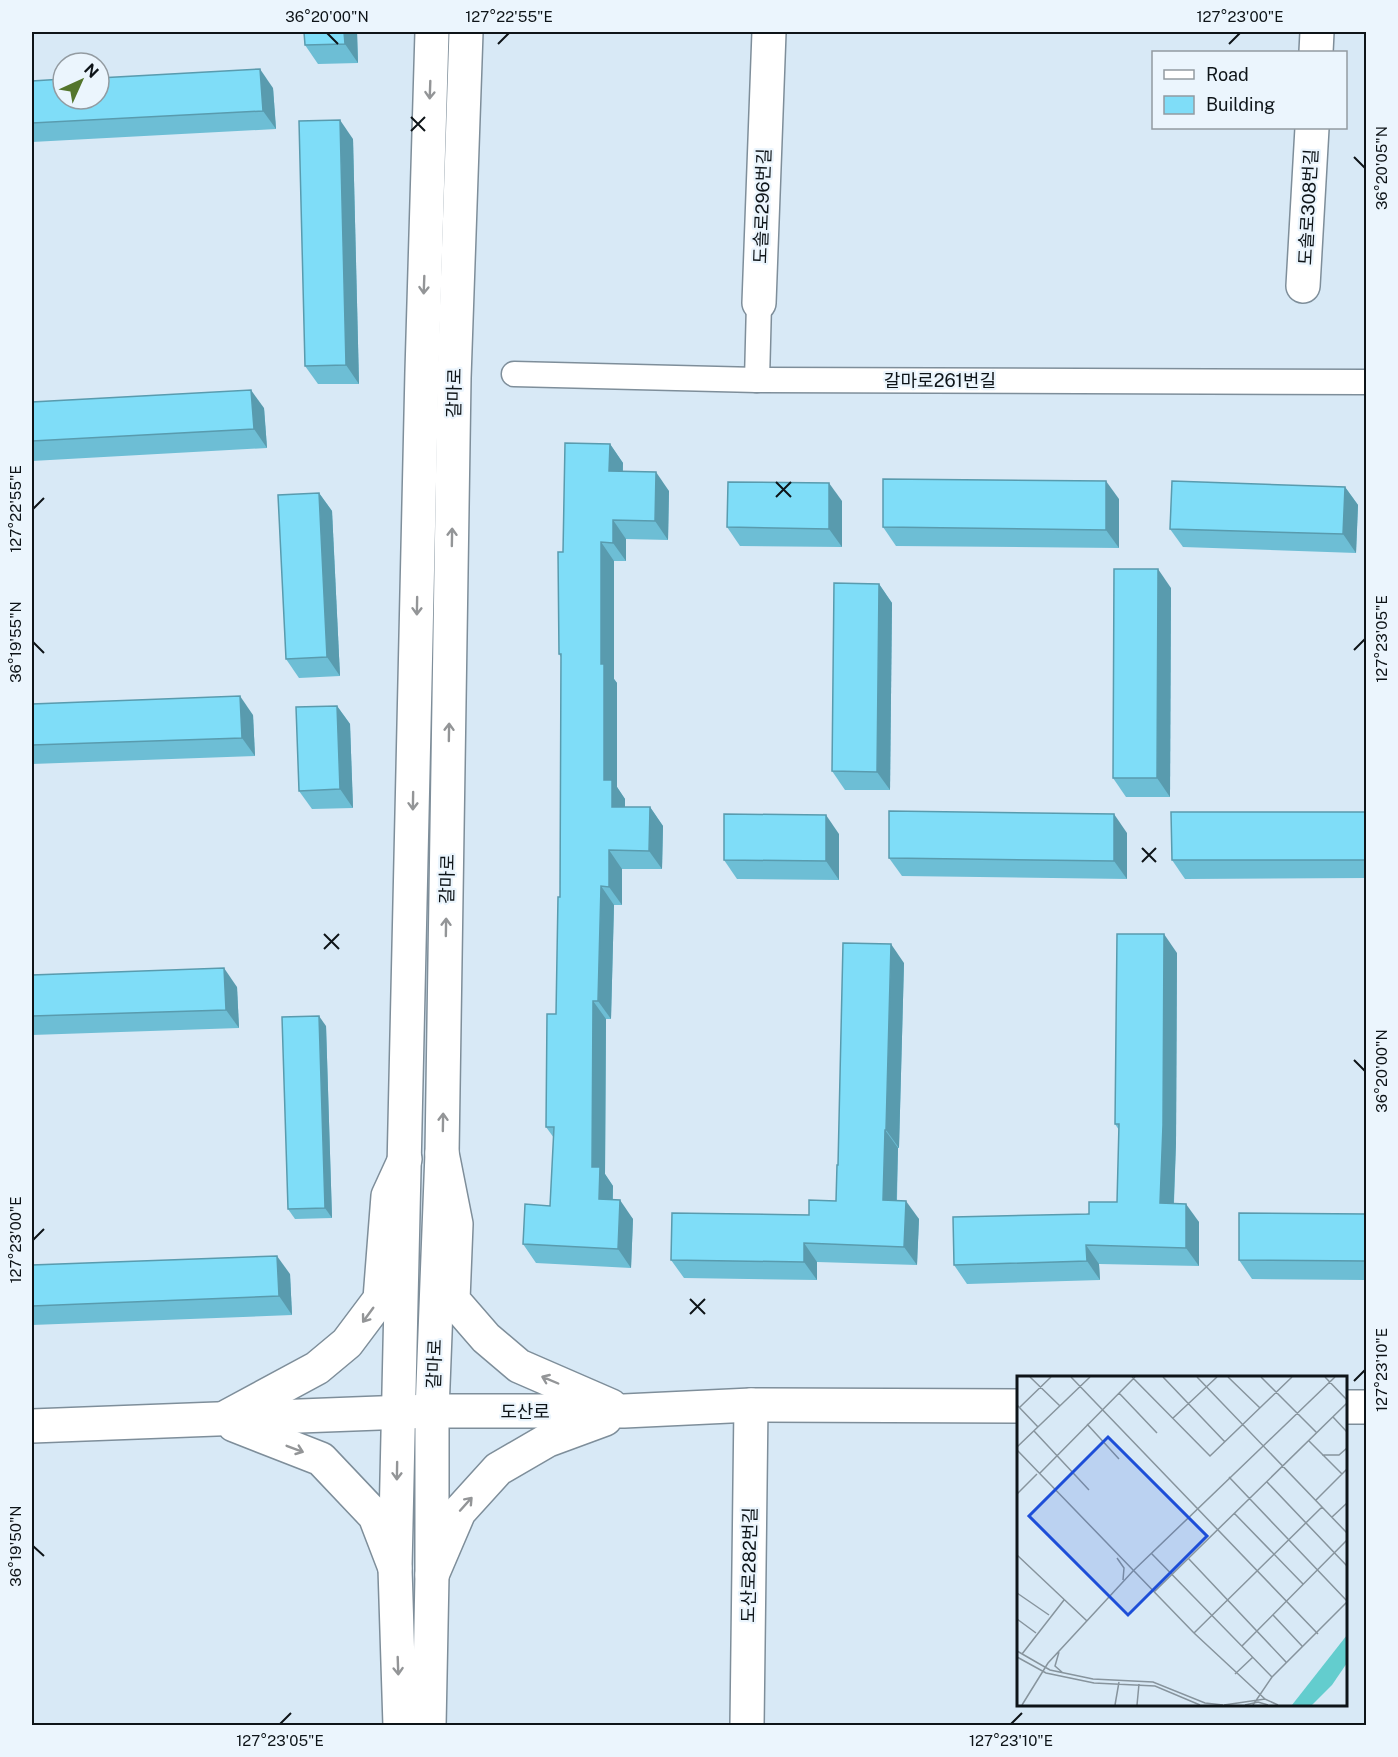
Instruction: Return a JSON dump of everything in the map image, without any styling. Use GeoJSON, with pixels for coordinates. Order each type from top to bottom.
{"type":"FeatureCollection","features":[{"type":"Feature","properties":{"kind":"main road","name":"갈마로"},"geometry":{"type":"LineString","coordinates":[[400,1725],[395,1568],[432,32]]}},
{"type":"Feature","properties":{"kind":"main road","name":"갈마로"},"geometry":{"type":"LineString","coordinates":[[429,1725],[432,1411],[442,1153],[454,390],[466,32]]}},
{"type":"Feature","properties":{"kind":"main road","name":"도솔로296번길"},"geometry":{"type":"LineString","coordinates":[[759,303],[769,32]]}},
{"type":"Feature","properties":{"kind":"main road"},"geometry":{"type":"LineString","coordinates":[[1316,51],[1317,32]]}},
{"type":"Feature","properties":{"kind":"main road","name":"도솔로308번길"},"geometry":{"type":"LineString","coordinates":[[1303,286],[1312,129]]}},
{"type":"Feature","properties":{"kind":"main road"},"geometry":{"type":"LineString","coordinates":[[442,1153],[456,1224],[453,1300],[486,1338],[519,1366],[624,1411]]}},
{"type":"Feature","properties":{"kind":"main road"},"geometry":{"type":"LineString","coordinates":[[221,1420],[317,1368],[347,1343],[380,1299],[388,1196],[405,1159]]}},
{"type":"Feature","properties":{"kind":"main road","name":"도산로"},"geometry":{"type":"LineString","coordinates":[[32,1426],[432,1411],[624,1411],[751,1405],[1017,1406]]}},
{"type":"Feature","properties":{"kind":"main road","name":"도산로282번길"},"geometry":{"type":"LineString","coordinates":[[747,1725],[751,1405]]}},
{"type":"Feature","properties":{"kind":"main road"},"geometry":{"type":"LineString","coordinates":[[1347,1407],[1366,1407]]}},
{"type":"Feature","properties":{"kind":"main road"},"geometry":{"type":"LineString","coordinates":[[432,1575],[459,1512],[498,1469],[548,1440],[624,1411]]}},
{"type":"Feature","properties":{"kind":"main road"},"geometry":{"type":"LineString","coordinates":[[221,1420],[321,1459],[375,1516],[395,1568]]}},
{"type":"Feature","properties":{"kind":"street","name":"도솔로296번길"},"geometry":{"type":"LineString","coordinates":[[757,380],[759,303]]}},
{"type":"Feature","properties":{"kind":"street","name":"갈마로261번길"},"geometry":{"type":"LineString","coordinates":[[514,374],[757,380],[1366,382]]}},
{"type":"Feature","properties":{"kind":"building"},"geometry":{"type":"Polygon","coordinates":[[[304,32],[344,32],[345,44],[305,45],[304,32]]]}},
{"type":"Feature","properties":{"kind":"building"},"geometry":{"type":"Polygon","coordinates":[[[260,69],[263,111],[32,123],[32,81],[51,80],[51,111],[111,111],[111,77],[260,69]]]}},
{"type":"Feature","properties":{"kind":"building"},"geometry":{"type":"Polygon","coordinates":[[[340,120],[346,365],[305,366],[299,121],[340,120]]]}},
{"type":"Feature","properties":{"kind":"building"},"geometry":{"type":"Polygon","coordinates":[[[251,390],[254,429],[32,441],[32,402],[251,390]]]}},
{"type":"Feature","properties":{"kind":"building"},"geometry":{"type":"Polygon","coordinates":[[[565,443],[610,444],[609,471],[656,472],[655,521],[613,520],[613,543],[601,542],[604,780],[612,780],[612,807],[650,807],[649,851],[609,850],[609,887],[601,886],[598,1001],[593,1001],[592,1167],[600,1167],[599,1199],[620,1200],[618,1249],[523,1244],[525,1204],[550,1206],[554,1127],[546,1127],[547,1014],[556,1014],[558,897],[560,897],[561,654],[559,654],[558,552],[563,552],[565,443]]]}},
{"type":"Feature","properties":{"kind":"building"},"geometry":{"type":"Polygon","coordinates":[[[883,479],[1106,481],[1106,530],[883,527],[883,479]]]}},
{"type":"Feature","properties":{"kind":"building"},"geometry":{"type":"Polygon","coordinates":[[[1172,481],[1345,487],[1343,534],[1170,529],[1172,481]]]}},
{"type":"Feature","properties":{"kind":"building"},"geometry":{"type":"Polygon","coordinates":[[[728,482],[829,483],[829,529],[727,527],[728,482]]]}},
{"type":"Feature","properties":{"kind":"building"},"geometry":{"type":"Polygon","coordinates":[[[319,493],[327,657],[286,659],[278,495],[319,493]]]}},
{"type":"Feature","properties":{"kind":"building"},"geometry":{"type":"Polygon","coordinates":[[[1114,569],[1158,569],[1157,778],[1113,778],[1114,569]]]}},
{"type":"Feature","properties":{"kind":"building"},"geometry":{"type":"Polygon","coordinates":[[[834,583],[879,584],[877,772],[832,771],[834,583]]]}},
{"type":"Feature","properties":{"kind":"building"},"geometry":{"type":"Polygon","coordinates":[[[240,696],[242,738],[32,745],[32,704],[240,696]]]}},
{"type":"Feature","properties":{"kind":"building"},"geometry":{"type":"Polygon","coordinates":[[[337,706],[340,789],[299,791],[296,707],[337,706]]]}},
{"type":"Feature","properties":{"kind":"building"},"geometry":{"type":"Polygon","coordinates":[[[889,811],[1114,814],[1114,861],[889,858],[889,811]]]}},
{"type":"Feature","properties":{"kind":"building"},"geometry":{"type":"Polygon","coordinates":[[[1171,812],[1366,812],[1366,860],[1172,860],[1171,812]]]}},
{"type":"Feature","properties":{"kind":"building"},"geometry":{"type":"Polygon","coordinates":[[[724,814],[826,815],[826,861],[724,860],[724,814]]]}},
{"type":"Feature","properties":{"kind":"building"},"geometry":{"type":"Polygon","coordinates":[[[1117,934],[1164,934],[1163,1125],[1160,1203],[1186,1204],[1186,1248],[1086,1245],[1087,1261],[954,1265],[953,1217],[1089,1214],[1089,1202],[1117,1202],[1119,1124],[1115,1124],[1117,934]]]}},
{"type":"Feature","properties":{"kind":"building"},"geometry":{"type":"Polygon","coordinates":[[[843,943],[891,944],[883,1200],[906,1201],[904,1247],[804,1243],[804,1262],[671,1260],[672,1213],[809,1215],[809,1200],[836,1201],[843,943]]]}},
{"type":"Feature","properties":{"kind":"building"},"geometry":{"type":"Polygon","coordinates":[[[224,968],[226,1010],[32,1016],[32,975],[224,968]]]}},
{"type":"Feature","properties":{"kind":"building"},"geometry":{"type":"Polygon","coordinates":[[[319,1016],[325,1208],[288,1209],[282,1017],[319,1016]]]}},
{"type":"Feature","properties":{"kind":"building"},"geometry":{"type":"Polygon","coordinates":[[[1239,1213],[1366,1214],[1366,1261],[1239,1260],[1239,1213]]]}},
{"type":"Feature","properties":{"kind":"building"},"geometry":{"type":"Polygon","coordinates":[[[277,1256],[279,1296],[32,1306],[32,1265],[277,1256]]]}}]}
